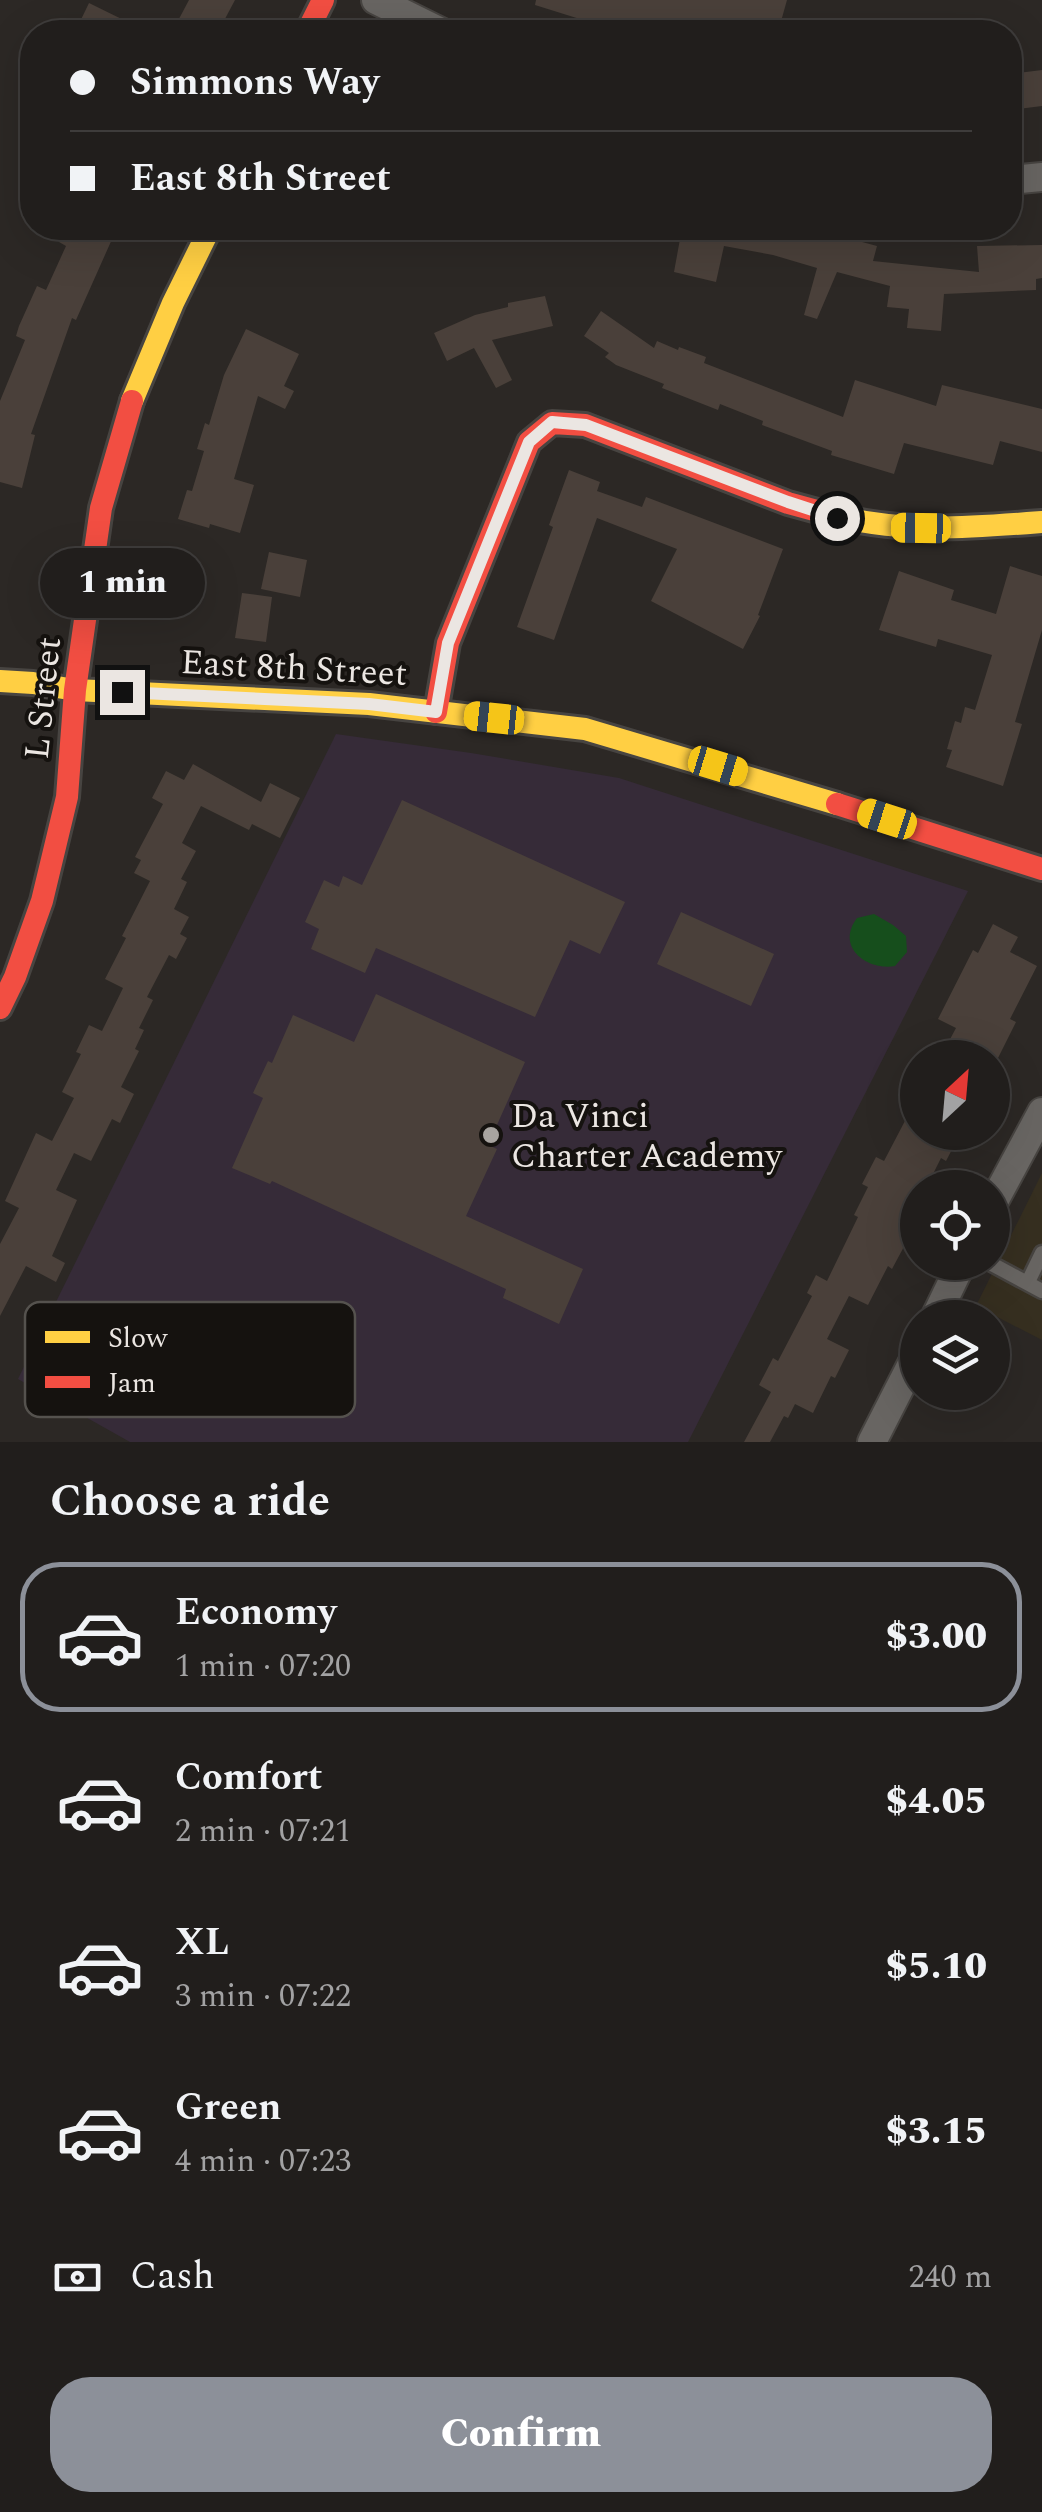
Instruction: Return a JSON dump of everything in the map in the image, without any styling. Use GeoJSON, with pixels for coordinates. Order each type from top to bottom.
{"type":"FeatureCollection","features":[{"type":"Feature","properties":{"kind":"street"},"geometry":{"type":"LineString","coordinates":[[376,0],[417,20]]}},
{"type":"Feature","properties":{"kind":"street","name":"L Street"},"geometry":{"type":"LineString","coordinates":[[0,1008],[42,901],[67,796],[76,690],[101,508],[128,410],[204,240]]}},
{"type":"Feature","properties":{"kind":"street"},"geometry":{"type":"LineString","coordinates":[[436,712],[448,643],[529,442],[552,422],[586,425],[837,518],[889,527],[937,528],[1042,522]]}},
{"type":"Feature","properties":{"kind":"street","name":"East 8th Street"},"geometry":{"type":"LineString","coordinates":[[0,681],[76,690],[369,704],[585,729],[780,784],[1041,866]]}},
{"type":"Feature","properties":{"kind":"street"},"geometry":{"type":"LineString","coordinates":[[1010,1172],[1042,1112]]}},
{"type":"Feature","properties":{"kind":"street"},"geometry":{"type":"LineString","coordinates":[[872,1442],[900,1387]]}},
{"type":"Feature","properties":{"kind":"lane"},"geometry":{"type":"LineString","coordinates":[[1028,1282],[1042,1253]]}},
{"type":"Feature","properties":{"kind":"lane"},"geometry":{"type":"LineString","coordinates":[[1010,1273],[1042,1291]]}},
{"type":"Feature","properties":{"kind":"shaded area","name":"Da Vinci Charter Academy"},"geometry":{"type":"Polygon","coordinates":[[[336,734],[619,778],[968,891],[688,1442],[130,1442],[86,1417],[355,1417],[355,1302],[56,1302],[336,734]]]}},
{"type":"Feature","properties":{"kind":"shaded area"},"geometry":{"type":"Polygon","coordinates":[[[1042,1173],[1042,1340],[1010,1324],[1010,1300],[979,1300],[989,1280],[1010,1280],[1010,1237],[1042,1173]]]}},
{"type":"Feature","properties":{"kind":"shaded area","name":"Da Vinci Charter Academy"},"geometry":{"type":"Polygon","coordinates":[[[25,1365],[25,1383],[18,1379],[25,1365]]]}},
{"type":"Feature","properties":{"kind":"green space"},"geometry":{"type":"Polygon","coordinates":[[[874,914],[906,936],[907,952],[895,966],[874,965],[857,955],[852,947],[851,929],[857,918],[874,914]]]}},
{"type":"Feature","properties":{"kind":"building"},"geometry":{"type":"Polygon","coordinates":[[[189,0],[235,0],[224,20],[178,20],[189,0]]]}},
{"type":"Feature","properties":{"kind":"building"},"geometry":{"type":"Polygon","coordinates":[[[536,0],[787,0],[781,20],[583,20],[535,5],[536,0]]]}},
{"type":"Feature","properties":{"kind":"building"},"geometry":{"type":"Polygon","coordinates":[[[89,3],[124,20],[81,20],[89,3]]]}},
{"type":"Feature","properties":{"kind":"building"},"geometry":{"type":"Polygon","coordinates":[[[1042,70],[1042,106],[1022,108],[1022,72],[1042,70]]]}},
{"type":"Feature","properties":{"kind":"building"},"geometry":{"type":"Polygon","coordinates":[[[112,240],[76,320],[72,318],[31,434],[35,435],[22,488],[0,482],[0,401],[25,340],[16,336],[19,326],[37,286],[46,290],[66,246],[59,242],[112,240]]]}},
{"type":"Feature","properties":{"kind":"building"},"geometry":{"type":"Polygon","coordinates":[[[680,240],[855,240],[877,246],[873,261],[979,272],[977,246],[1042,245],[1042,278],[1036,279],[1036,290],[944,294],[941,331],[907,328],[909,309],[887,307],[890,286],[837,272],[817,319],[804,315],[817,268],[773,255],[724,246],[716,282],[674,272],[680,240]]]}},
{"type":"Feature","properties":{"kind":"building"},"geometry":{"type":"Polygon","coordinates":[[[545,296],[553,326],[492,340],[512,380],[496,388],[474,348],[447,361],[434,333],[475,315],[508,307],[508,303],[545,296]]]}},
{"type":"Feature","properties":{"kind":"building"},"geometry":{"type":"Polygon","coordinates":[[[601,311],[654,348],[657,341],[678,350],[679,347],[706,357],[704,363],[843,417],[855,380],[936,406],[942,385],[1042,409],[1042,452],[1000,441],[993,465],[904,443],[894,474],[831,455],[832,451],[762,425],[763,421],[720,404],[718,410],[616,365],[605,357],[609,353],[584,336],[601,311]]]}},
{"type":"Feature","properties":{"kind":"building"},"geometry":{"type":"Polygon","coordinates":[[[246,329],[299,354],[284,386],[294,391],[285,409],[258,396],[234,479],[254,485],[240,533],[178,519],[187,490],[192,491],[204,451],[197,449],[205,423],[209,425],[224,375],[246,329]]]}},
{"type":"Feature","properties":{"kind":"building"},"geometry":{"type":"Polygon","coordinates":[[[569,470],[600,482],[597,491],[642,507],[646,497],[783,549],[760,616],[743,649],[651,601],[677,549],[597,518],[554,640],[517,627],[569,470]]]}},
{"type":"Feature","properties":{"kind":"building"},"geometry":{"type":"Polygon","coordinates":[[[269,552],[307,560],[300,597],[261,589],[269,552]]]}},
{"type":"Feature","properties":{"kind":"building"},"geometry":{"type":"Polygon","coordinates":[[[1010,566],[1042,576],[1042,630],[1015,722],[1022,724],[1003,786],[946,767],[955,721],[961,723],[965,707],[975,710],[992,655],[938,639],[936,647],[879,630],[899,571],[954,590],[951,600],[996,614],[1010,566]]]}},
{"type":"Feature","properties":{"kind":"building"},"geometry":{"type":"Polygon","coordinates":[[[242,593],[272,597],[266,642],[235,638],[242,593]]]}},
{"type":"Feature","properties":{"kind":"building"},"geometry":{"type":"Polygon","coordinates":[[[193,764],[261,802],[270,783],[300,798],[280,838],[252,824],[249,830],[201,806],[182,843],[196,851],[181,879],[187,882],[174,909],[189,917],[180,934],[187,938],[176,959],[169,955],[147,997],[153,1000],[139,1028],[144,1030],[135,1049],[139,1051],[121,1087],[134,1094],[120,1123],[112,1119],[91,1161],[74,1153],[56,1190],[77,1200],[52,1256],[65,1263],[56,1282],[26,1266],[0,1316],[0,1244],[19,1208],[5,1201],[36,1133],[52,1141],[74,1098],[62,1092],[81,1054],[76,1052],[89,1025],[102,1031],[123,988],[105,979],[150,881],[134,873],[141,860],[135,857],[163,804],[152,798],[166,771],[184,780],[193,764]]]}},
{"type":"Feature","properties":{"kind":"building"},"geometry":{"type":"Polygon","coordinates":[[[402,800],[625,902],[600,954],[570,940],[535,1017],[376,948],[365,973],[311,949],[319,929],[305,922],[324,880],[339,887],[343,876],[362,885],[402,800]]]}},
{"type":"Feature","properties":{"kind":"building"},"geometry":{"type":"Polygon","coordinates":[[[681,912],[774,954],[751,1006],[657,964],[681,912]]]}},
{"type":"Feature","properties":{"kind":"building"},"geometry":{"type":"Polygon","coordinates":[[[993,924],[1018,937],[1010,952],[1037,966],[1010,1019],[1016,1022],[1007,1040],[950,1040],[956,1028],[938,1019],[973,950],[978,953],[993,924]]]}},
{"type":"Feature","properties":{"kind":"building"},"geometry":{"type":"Polygon","coordinates":[[[376,994],[525,1062],[488,1145],[497,1149],[466,1216],[583,1269],[559,1324],[503,1298],[506,1289],[272,1181],[270,1184],[232,1168],[263,1098],[253,1093],[268,1061],[272,1063],[293,1015],[354,1042],[376,994]]]}},
{"type":"Feature","properties":{"kind":"building"},"geometry":{"type":"Polygon","coordinates":[[[900,1130],[900,1150],[952,1150],[946,1161],[941,1158],[935,1170],[900,1170],[900,1254],[892,1269],[888,1266],[868,1305],[849,1296],[827,1339],[849,1350],[813,1413],[795,1404],[770,1442],[744,1442],[771,1392],[759,1385],[773,1358],[778,1361],[812,1296],[807,1293],[816,1275],[827,1281],[858,1217],[854,1215],[868,1187],[862,1184],[876,1157],[884,1161],[900,1130]]]}},
{"type":"Feature","properties":{"kind":"traffic: slow"},"geometry":{"type":"LineString","coordinates":[[132,401],[204,240]]}},
{"type":"Feature","properties":{"kind":"traffic: slow"},"geometry":{"type":"LineString","coordinates":[[821,512],[904,526],[1042,522]]}},
{"type":"Feature","properties":{"kind":"traffic: slow"},"geometry":{"type":"LineString","coordinates":[[0,681],[75,690],[369,704],[585,729],[837,804]]}},
{"type":"Feature","properties":{"kind":"traffic: jam"},"geometry":{"type":"LineString","coordinates":[[313,20],[323,0]]}},
{"type":"Feature","properties":{"kind":"traffic: jam"},"geometry":{"type":"LineString","coordinates":[[0,1008],[42,901],[67,797],[75,690],[101,508],[132,401]]}},
{"type":"Feature","properties":{"kind":"traffic: jam"},"geometry":{"type":"LineString","coordinates":[[436,712],[448,643],[529,442],[552,423],[585,425],[821,512]]}},
{"type":"Feature","properties":{"kind":"traffic: jam"},"geometry":{"type":"LineString","coordinates":[[837,804],[1042,869]]}},
{"type":"Feature","properties":{"kind":"place","name":"Da Vinci Charter Academy"},"geometry":{"type":"Point","coordinates":[491,1135]}},
{"type":"Feature","properties":{"kind":"route"},"geometry":{"type":"LineString","coordinates":[[122,692],[369,704],[436,712],[448,643],[529,442],[552,422],[586,425],[837,518]]}}]}
